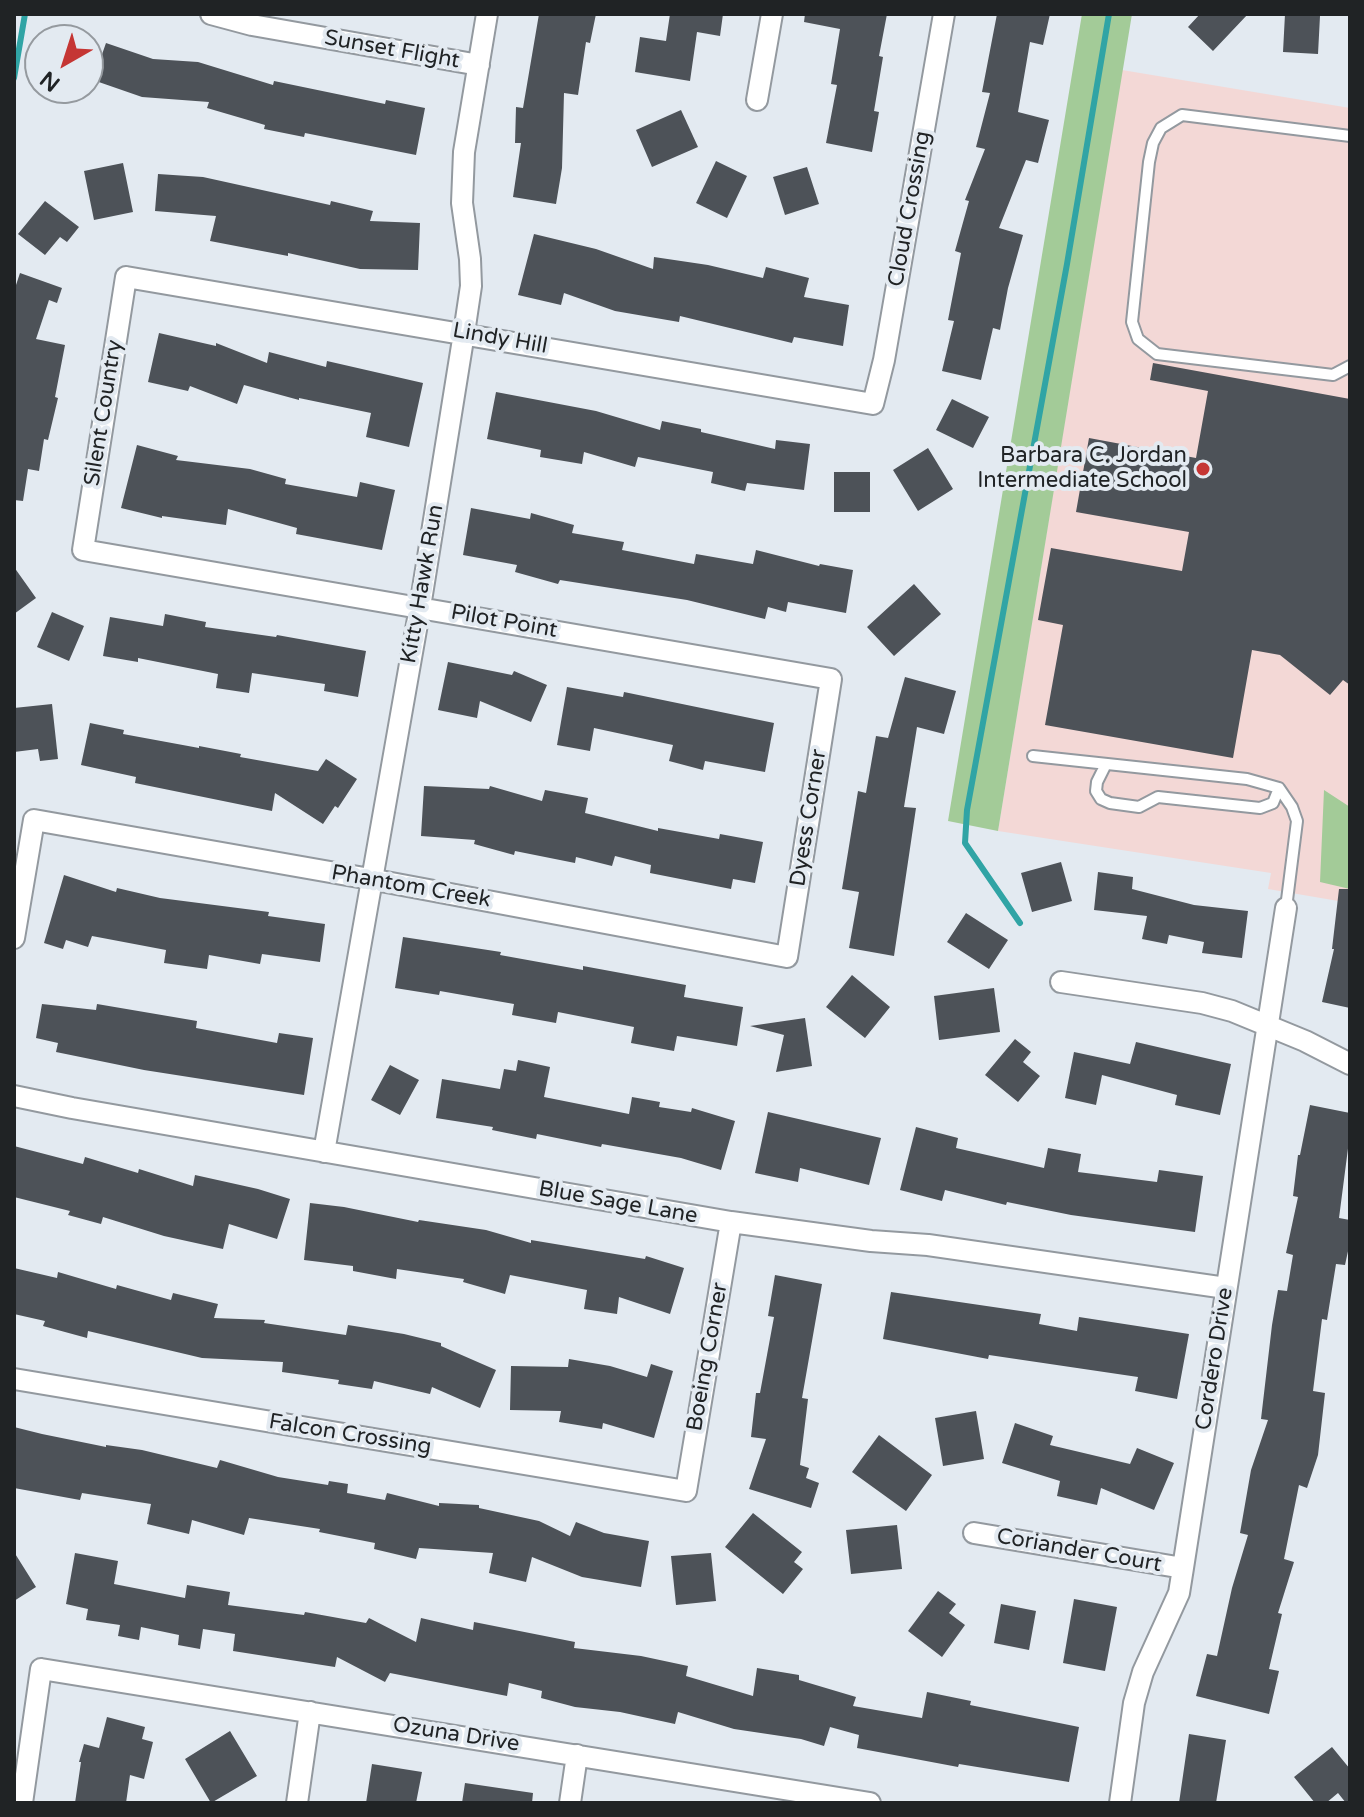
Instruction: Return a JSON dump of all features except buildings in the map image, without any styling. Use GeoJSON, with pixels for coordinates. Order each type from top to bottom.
{"type":"FeatureCollection","features":[{"type":"Feature","properties":{"kind":"street","name":"Sunset Flight"},"geometry":{"type":"LineString","coordinates":[[211,14],[252,25],[479,65]]}},
{"type":"Feature","properties":{"kind":"street","name":"Kitty Hawk Run"},"geometry":{"type":"LineString","coordinates":[[324,1152],[420,607],[471,286],[462,203],[464,152],[487,14]]}},
{"type":"Feature","properties":{"kind":"street"},"geometry":{"type":"LineString","coordinates":[[757,100],[772,14]]}},
{"type":"Feature","properties":{"kind":"street","name":"Cloud Crossing"},"geometry":{"type":"LineString","coordinates":[[873,404],[884,360],[944,14]]}},
{"type":"Feature","properties":{"kind":"street","name":"Lindy Hill"},"geometry":{"type":"LineString","coordinates":[[126,277],[873,404]]}},
{"type":"Feature","properties":{"kind":"street","name":"Silent Country"},"geometry":{"type":"LineString","coordinates":[[83,550],[126,277]]}},
{"type":"Feature","properties":{"kind":"street","name":"Pilot Point"},"geometry":{"type":"LineString","coordinates":[[83,550],[831,679]]}},
{"type":"Feature","properties":{"kind":"street","name":"Dyess Corner"},"geometry":{"type":"LineString","coordinates":[[787,957],[831,679]]}},
{"type":"Feature","properties":{"kind":"street","name":"Phantom Creek"},"geometry":{"type":"LineString","coordinates":[[14,938],[34,820],[787,957]]}},
{"type":"Feature","properties":{"kind":"street","name":"Cordero Drive"},"geometry":{"type":"LineString","coordinates":[[1120,1803],[1134,1703],[1143,1672],[1179,1593],[1286,908]]}},
{"type":"Feature","properties":{"kind":"street"},"geometry":{"type":"LineString","coordinates":[[1061,982],[1202,1003],[1232,1011],[1350,1064]]}},
{"type":"Feature","properties":{"kind":"street","name":"Blue Sage Lane"},"geometry":{"type":"LineString","coordinates":[[14,1096],[731,1222],[871,1241],[928,1245],[1226,1288]]}},
{"type":"Feature","properties":{"kind":"street","name":"Boeing Corner"},"geometry":{"type":"LineString","coordinates":[[686,1491],[731,1222]]}},
{"type":"Feature","properties":{"kind":"street","name":"Falcon Crossing"},"geometry":{"type":"LineString","coordinates":[[14,1379],[686,1491]]}},
{"type":"Feature","properties":{"kind":"street","name":"Coriander Court"},"geometry":{"type":"LineString","coordinates":[[974,1533],[1183,1568]]}},
{"type":"Feature","properties":{"kind":"street","name":"Ozuna Drive"},"geometry":{"type":"LineString","coordinates":[[22,1803],[41,1669],[858,1802]]}},
{"type":"Feature","properties":{"kind":"street"},"geometry":{"type":"LineString","coordinates":[[297,1803],[310,1712]]}},
{"type":"Feature","properties":{"kind":"street"},"geometry":{"type":"LineString","coordinates":[[570,1803],[577,1755]]}},
{"type":"Feature","properties":{"kind":"lane"},"geometry":{"type":"LineString","coordinates":[[1350,136],[1182,115],[1161,128],[1153,143],[1149,162],[1132,322],[1138,339],[1157,354],[1333,375],[1350,366]]}},
{"type":"Feature","properties":{"kind":"lane"},"geometry":{"type":"LineString","coordinates":[[1033,756],[1247,779],[1279,788],[1297,821],[1286,908]]}},
{"type":"Feature","properties":{"kind":"lane"},"geometry":{"type":"LineString","coordinates":[[1106,764],[1097,782],[1096,791],[1101,799],[1139,807],[1158,797],[1260,808],[1273,803],[1279,788]]}},
{"type":"Feature","properties":{"kind":"shaded area","name":"Barbara C. Jordan Intermediate School"},"geometry":{"type":"Polygon","coordinates":[[[1122,70],[1350,108],[1350,903],[1268,889],[1271,873],[998,831],[1122,70]]]}},
{"type":"Feature","properties":{"kind":"green space"},"geometry":{"type":"Polygon","coordinates":[[[1082,14],[1132,14],[998,831],[948,821],[1082,14]]]}},
{"type":"Feature","properties":{"kind":"green space"},"geometry":{"type":"Polygon","coordinates":[[[1324,790],[1350,807],[1350,889],[1320,882],[1324,790]]]}},
{"type":"Feature","properties":{"kind":"waterway"},"geometry":{"type":"LineString","coordinates":[[14,78],[25,14]]}},
{"type":"Feature","properties":{"kind":"waterway"},"geometry":{"type":"LineString","coordinates":[[1020,923],[965,843],[967,810],[1067,264],[1109,14]]}},
{"type":"Feature","properties":{"kind":"place","name":"Barbara C. Jordan Intermediate School"},"geometry":{"type":"Point","coordinates":[1203,469]}}]}
